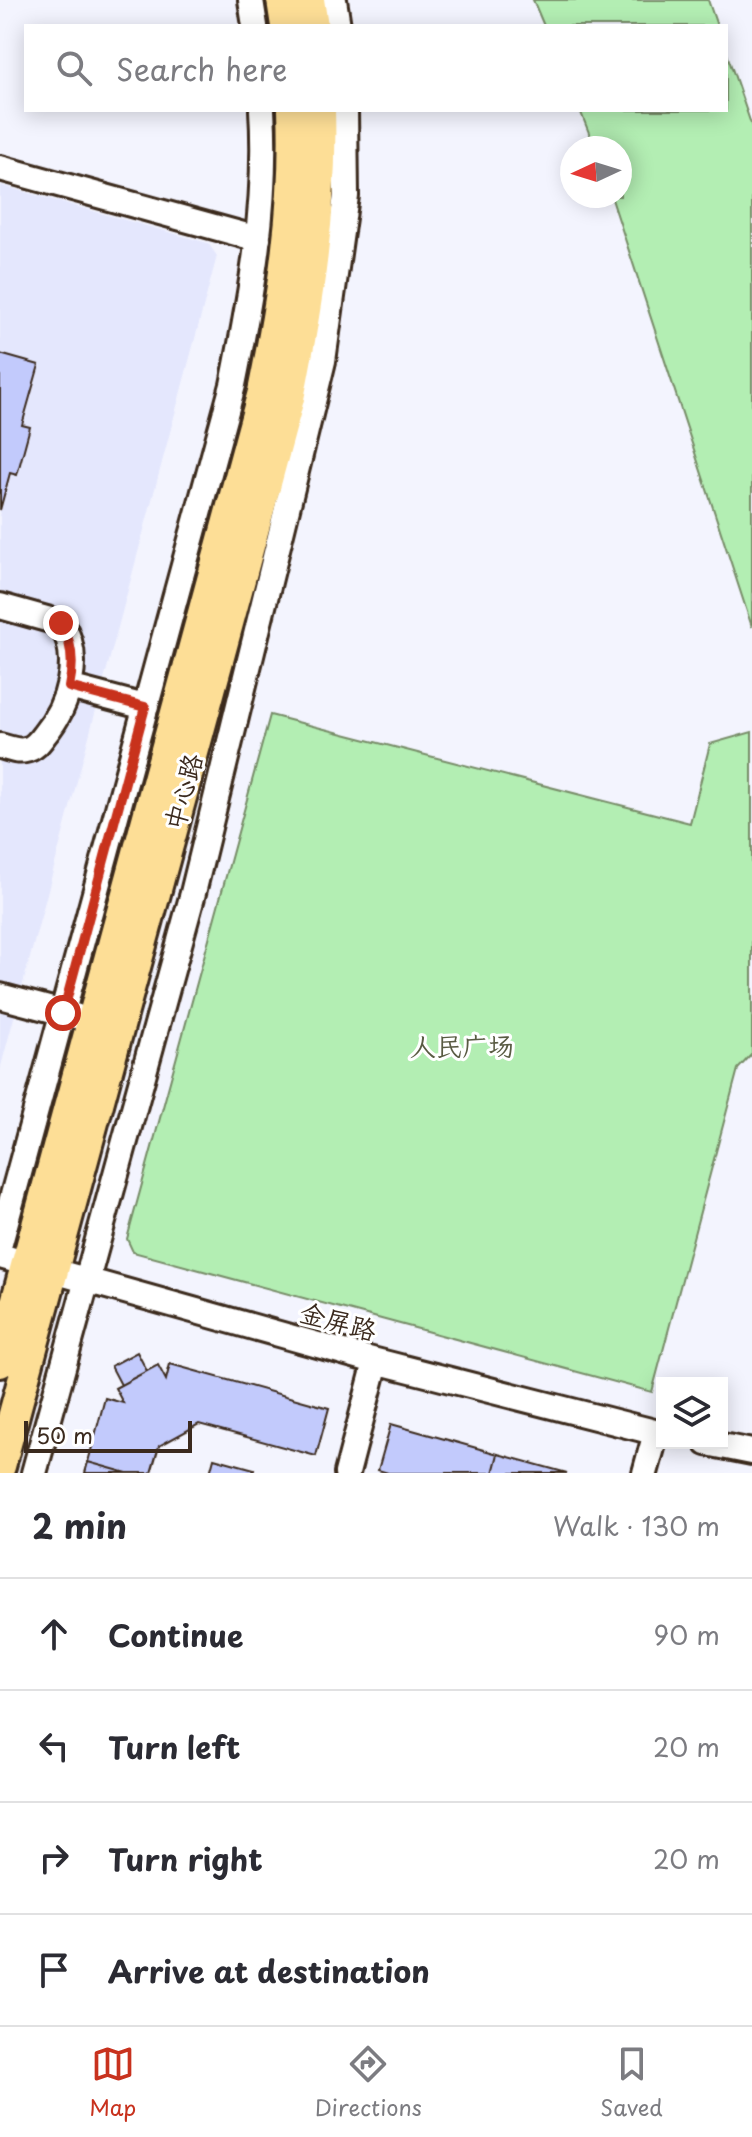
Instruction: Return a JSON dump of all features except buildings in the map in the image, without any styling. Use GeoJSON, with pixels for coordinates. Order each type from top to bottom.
{"type":"FeatureCollection","features":[{"type":"Feature","properties":{"kind":"main road"},"geometry":{"type":"LineString","coordinates":[[282,0],[286,24]]}},
{"type":"Feature","properties":{"kind":"main road"},"geometry":{"type":"LineString","coordinates":[[309,0],[313,24]]}},
{"type":"Feature","properties":{"kind":"main road","name":"中心路"},"geometry":{"type":"LineString","coordinates":[[0,1362],[263,392],[281,304],[288,242],[293,112]]}},
{"type":"Feature","properties":{"kind":"main road","name":"中心路"},"geometry":{"type":"LineString","coordinates":[[0,1466],[27,1264],[289,398],[307,308],[315,244],[320,112]]}},
{"type":"Feature","properties":{"kind":"street"},"geometry":{"type":"LineString","coordinates":[[251,0],[255,24]]}},
{"type":"Feature","properties":{"kind":"street"},"geometry":{"type":"LineString","coordinates":[[334,0],[338,24]]}},
{"type":"Feature","properties":{"kind":"street"},"geometry":{"type":"LineString","coordinates":[[0,1243],[233,385],[251,299],[258,239],[262,112]]}},
{"type":"Feature","properties":{"kind":"street"},"geometry":{"type":"LineString","coordinates":[[34,1473],[192,897],[323,361],[346,196],[345,112]]}},
{"type":"Feature","properties":{"kind":"street"},"geometry":{"type":"LineString","coordinates":[[0,168],[258,239]]}},
{"type":"Feature","properties":{"kind":"street"},"geometry":{"type":"LineString","coordinates":[[0,606],[61,623],[68,634],[73,665],[69,687],[55,722],[35,746],[17,751],[0,746]]}},
{"type":"Feature","properties":{"kind":"street"},"geometry":{"type":"LineString","coordinates":[[69,687],[145,707]]}},
{"type":"Feature","properties":{"kind":"street"},"geometry":{"type":"LineString","coordinates":[[0,996],[94,1021]]}},
{"type":"Feature","properties":{"kind":"street","name":"金屏路"},"geometry":{"type":"LineString","coordinates":[[27,1264],[376,1362],[656,1433]]}},
{"type":"Feature","properties":{"kind":"street"},"geometry":{"type":"LineString","coordinates":[[347,1473],[376,1362]]}},
{"type":"Feature","properties":{"kind":"street"},"geometry":{"type":"LineString","coordinates":[[645,1473],[656,1442]]}},
{"type":"Feature","properties":{"kind":"street"},"geometry":{"type":"LineString","coordinates":[[728,1447],[752,1452]]}},
{"type":"Feature","properties":{"kind":"shaded area"},"geometry":{"type":"Polygon","coordinates":[[[0,185],[208,243],[217,256],[0,1070],[0,185]]]}},
{"type":"Feature","properties":{"kind":"green space"},"geometry":{"type":"Polygon","coordinates":[[[533,0],[708,0],[716,24],[543,24],[533,0]]]}},
{"type":"Feature","properties":{"kind":"green space"},"geometry":{"type":"Polygon","coordinates":[[[728,57],[752,127],[752,627],[615,208],[632,208],[632,136],[590,136],[581,112],[728,112],[728,57]]]}},
{"type":"Feature","properties":{"kind":"green space","name":"人民广场"},"geometry":{"type":"Polygon","coordinates":[[[270,715],[690,823],[710,744],[752,732],[752,1054],[738,1069],[652,1392],[133,1252],[127,1239],[270,715]]]}},
{"type":"Feature","properties":{"kind":"route"},"geometry":{"type":"LineString","coordinates":[[61,623],[68,634],[71,648],[73,665],[69,687],[145,707],[63,1013]]}}]}
